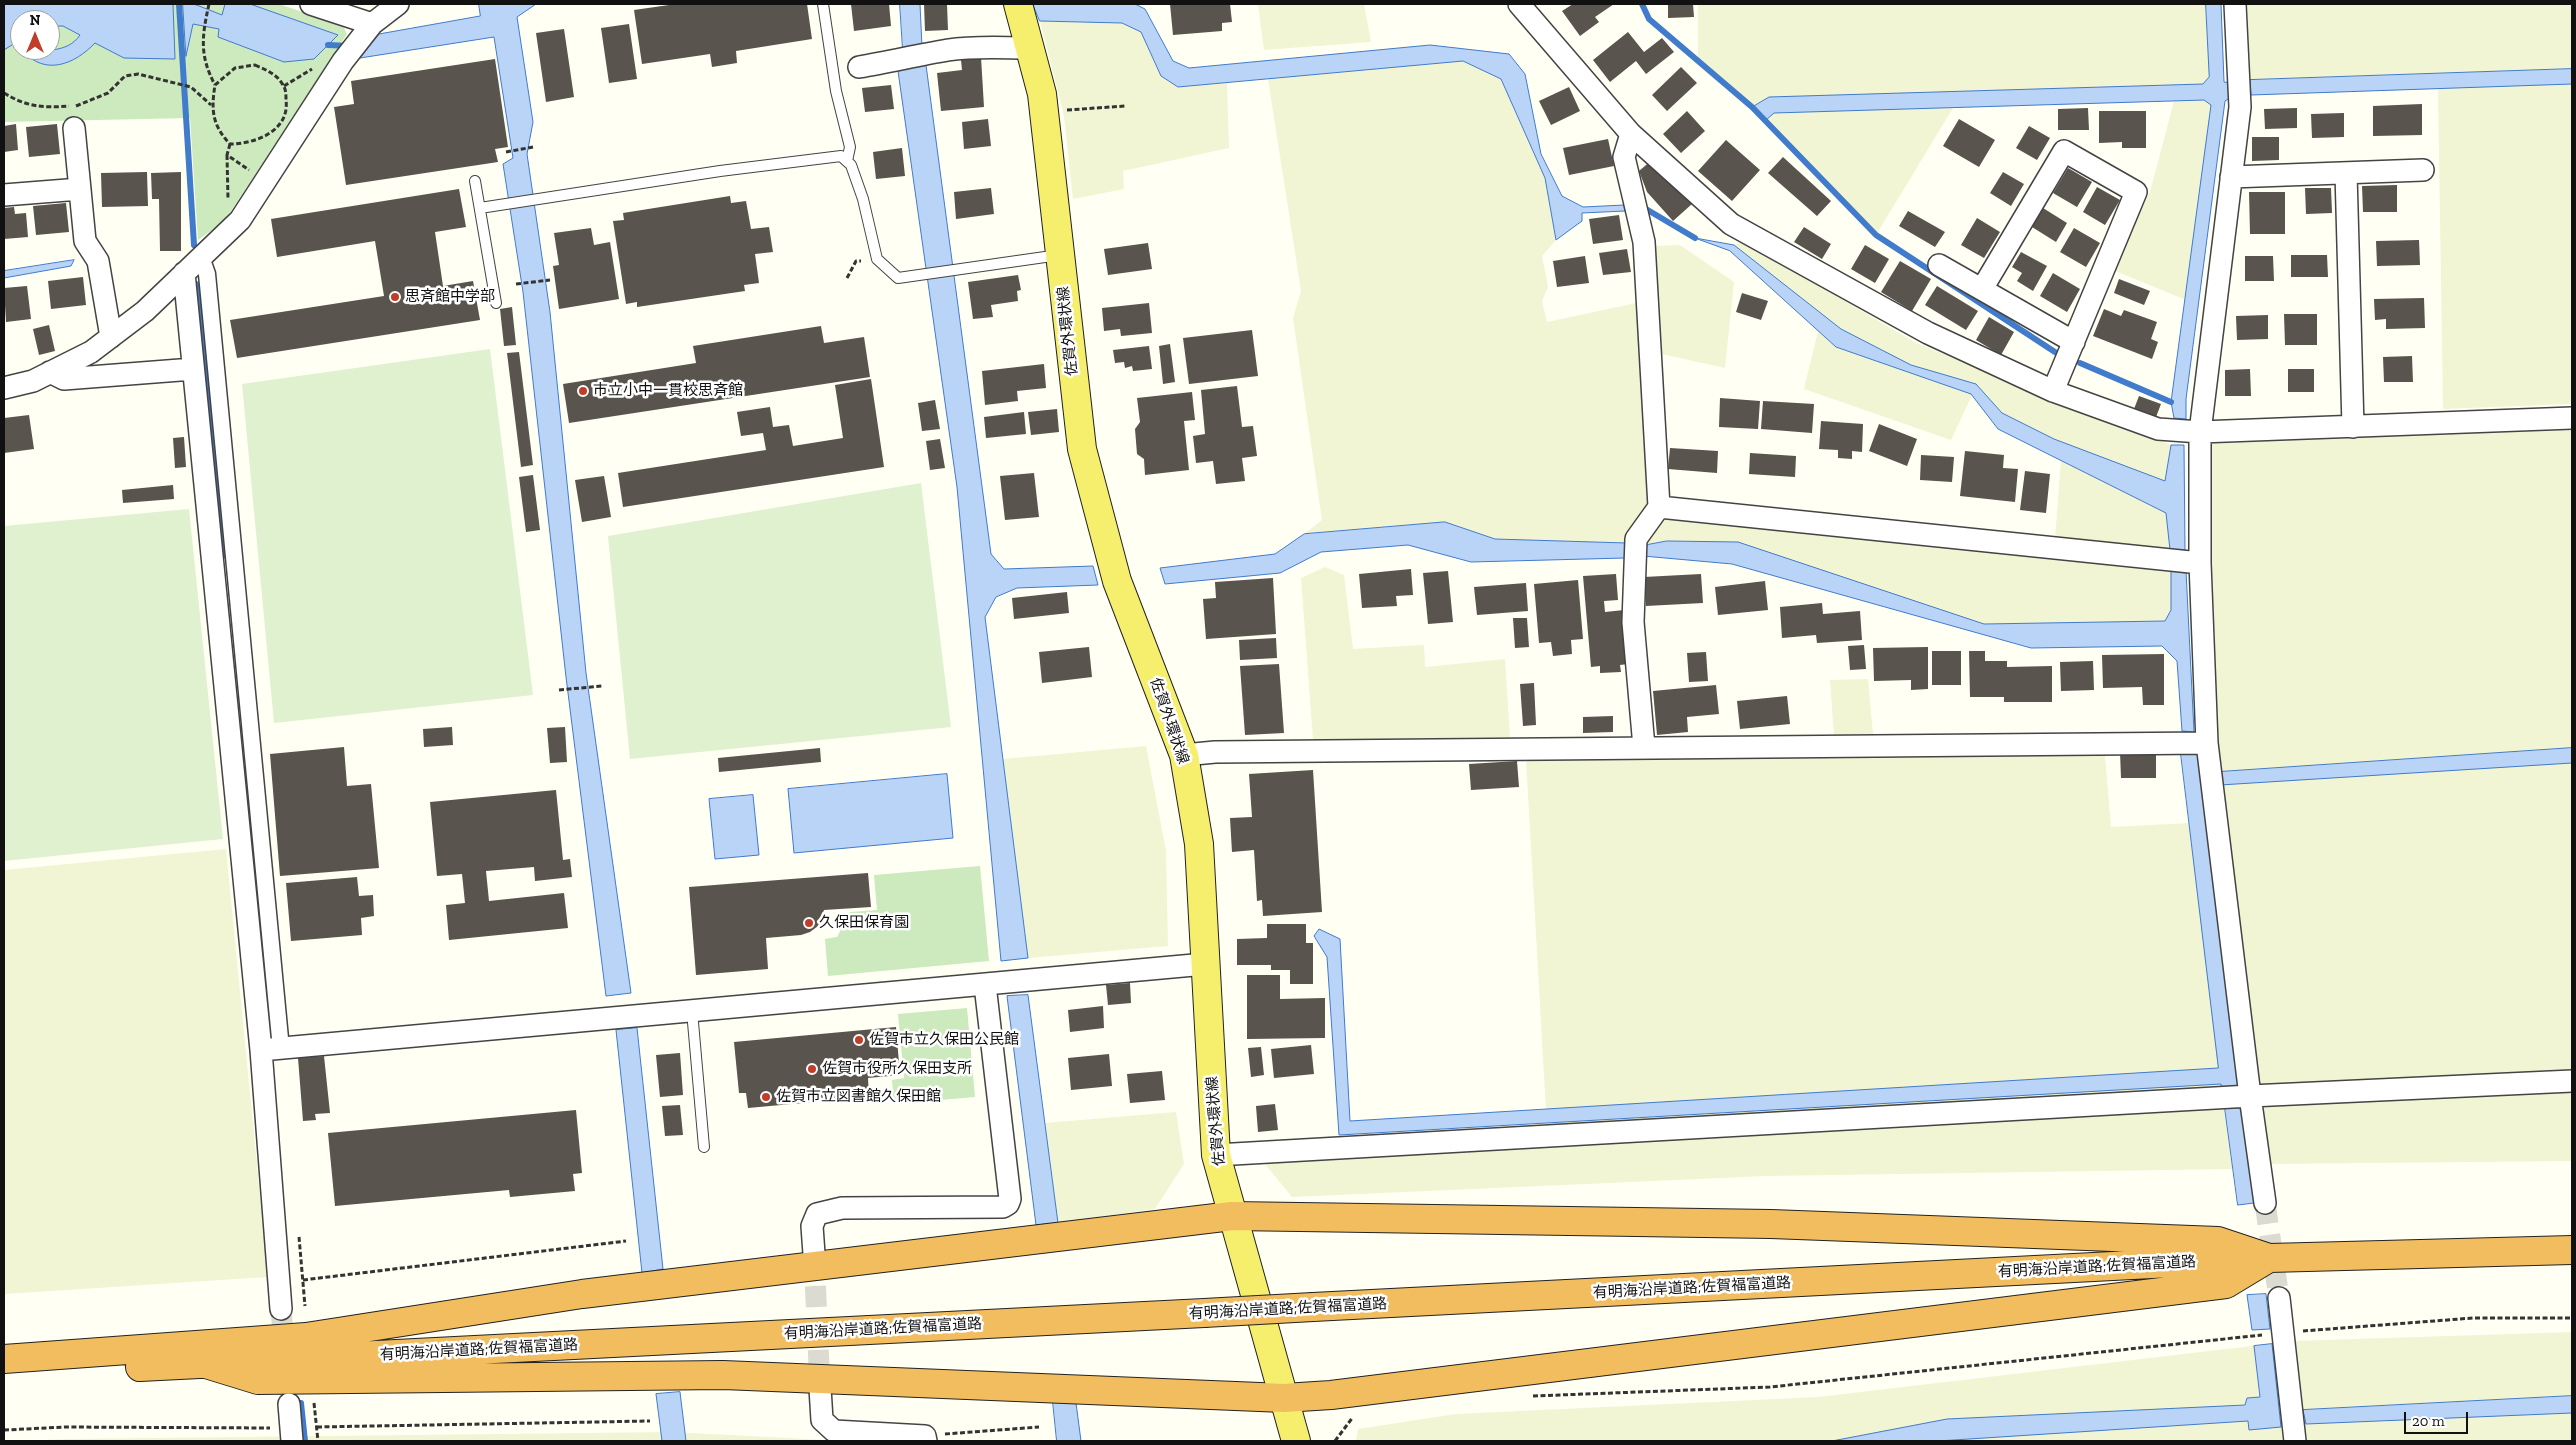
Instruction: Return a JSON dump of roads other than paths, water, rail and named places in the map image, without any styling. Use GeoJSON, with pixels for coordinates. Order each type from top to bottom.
{"type":"FeatureCollection","features":[{"type":"Feature","properties":{"kind":"highway"},"geometry":{"type":"LineString","coordinates":[[4,1358],[306,1337],[582,1294],[1232,1216],[1771,1224],[2218,1241],[2269,1258]]}},
{"type":"Feature","properties":{"kind":"highway","name":"有明海沿岸道路;佐賀福富道路"},"geometry":{"type":"LineString","coordinates":[[4,1375],[2269,1258],[2572,1250]]}},
{"type":"Feature","properties":{"kind":"highway"},"geometry":{"type":"LineString","coordinates":[[206,1364],[258,1380],[723,1375],[1284,1398],[1331,1395],[2226,1284],[2269,1258]]}},
{"type":"Feature","properties":{"kind":"main road","name":"佐賀外環状線"},"geometry":{"type":"LineString","coordinates":[[1018,4],[1042,94],[1082,449],[1117,581],[1184,754],[1199,844],[1216,1155],[1296,1441]]}},
{"type":"Feature","properties":{"kind":"street"},"geometry":{"type":"LineString","coordinates":[[311,4],[369,29]]}},
{"type":"Feature","properties":{"kind":"street"},"geometry":{"type":"LineString","coordinates":[[4,388],[33,381],[91,352],[144,311],[240,220],[344,61],[369,29],[398,4]]}},
{"type":"Feature","properties":{"kind":"street"},"geometry":{"type":"LineString","coordinates":[[1519,4],[1631,134],[1731,224],[1928,333],[2053,391],[2158,429],[2200,432],[2572,418]]}},
{"type":"Feature","properties":{"kind":"street"},"geometry":{"type":"LineString","coordinates":[[2236,4],[2240,107],[2200,432],[2200,564],[2207,743],[2250,1096],[2266,1203]]}},
{"type":"Feature","properties":{"kind":"street"},"geometry":{"type":"LineString","coordinates":[[859,66],[906,60],[947,50],[986,46],[1030,48]]}},
{"type":"Feature","properties":{"kind":"street"},"geometry":{"type":"LineString","coordinates":[[74,128],[86,241],[98,261],[111,337]]}},
{"type":"Feature","properties":{"kind":"street"},"geometry":{"type":"LineString","coordinates":[[1631,134],[1624,157],[1644,242],[1659,507],[1636,538],[1633,622],[1644,747]]}},
{"type":"Feature","properties":{"kind":"street"},"geometry":{"type":"LineString","coordinates":[[1982,289],[2064,151],[2136,192],[2053,391]]}},
{"type":"Feature","properties":{"kind":"street"},"geometry":{"type":"LineString","coordinates":[[2231,177],[2423,170]]}},
{"type":"Feature","properties":{"kind":"street"},"geometry":{"type":"LineString","coordinates":[[2346,173],[2353,426]]}},
{"type":"Feature","properties":{"kind":"street"},"geometry":{"type":"LineString","coordinates":[[4,195],[80,189]]}},
{"type":"Feature","properties":{"kind":"street"},"geometry":{"type":"LineString","coordinates":[[201,257],[207,274],[271,1049],[281,1309]]}},
{"type":"Feature","properties":{"kind":"street"},"geometry":{"type":"LineString","coordinates":[[1939,265],[2074,342]]}},
{"type":"Feature","properties":{"kind":"street"},"geometry":{"type":"LineString","coordinates":[[184,273],[193,369],[271,1049]]}},
{"type":"Feature","properties":{"kind":"street"},"geometry":{"type":"LineString","coordinates":[[50,372],[64,379],[193,369]]}},
{"type":"Feature","properties":{"kind":"street"},"geometry":{"type":"LineString","coordinates":[[1659,507],[2200,564]]}},
{"type":"Feature","properties":{"kind":"street"},"geometry":{"type":"LineString","coordinates":[[1184,754],[1215,752],[1644,747],[2207,743]]}},
{"type":"Feature","properties":{"kind":"street"},"geometry":{"type":"LineString","coordinates":[[271,1049],[1205,964]]}},
{"type":"Feature","properties":{"kind":"street"},"geometry":{"type":"LineString","coordinates":[[814,1254],[812,1226],[817,1214],[842,1208],[1003,1206],[1008,1204],[1010,1199],[985,985]]}},
{"type":"Feature","properties":{"kind":"street"},"geometry":{"type":"LineString","coordinates":[[1216,1155],[2250,1096],[2572,1081]]}},
{"type":"Feature","properties":{"kind":"street"},"geometry":{"type":"LineString","coordinates":[[2279,1298],[2295,1441]]}},
{"type":"Feature","properties":{"kind":"street"},"geometry":{"type":"LineString","coordinates":[[820,1388],[822,1420],[834,1431],[925,1438]]}},
{"type":"Feature","properties":{"kind":"street"},"geometry":{"type":"LineString","coordinates":[[288,1404],[291,1435]]}},
{"type":"Feature","properties":{"kind":"lane"},"geometry":{"type":"LineString","coordinates":[[823,4],[836,91],[850,147],[847,161]]}},
{"type":"Feature","properties":{"kind":"lane"},"geometry":{"type":"LineString","coordinates":[[480,208],[841,156],[851,164],[863,199],[877,259],[898,278],[1060,255]]}},
{"type":"Feature","properties":{"kind":"lane"},"geometry":{"type":"LineString","coordinates":[[475,181],[496,303]]}},
{"type":"Feature","properties":{"kind":"lane"},"geometry":{"type":"LineString","coordinates":[[692,1011],[704,1147]]}},
{"type":"Feature","properties":{"kind":"water"},"geometry":{"type":"Polygon","coordinates":[[[4,4],[173,4],[175,59],[124,58],[95,43],[69,62],[60,65],[40,63],[35,60],[60,60],[60,48],[75,41],[80,35],[60,26],[60,10],[10,10],[10,46],[4,50],[4,4]]]}},
{"type":"Feature","properties":{"kind":"water"},"geometry":{"type":"Polygon","coordinates":[[[183,4],[194,4],[222,15],[225,4],[250,4],[338,35],[314,59],[284,62],[218,37],[219,29],[193,24],[186,56],[183,4]]]}},
{"type":"Feature","properties":{"kind":"water"},"geometry":{"type":"Polygon","coordinates":[[[479,4],[536,4],[517,17],[533,122],[527,154],[550,312],[586,673],[631,993],[606,996],[566,677],[523,292],[503,164],[513,158],[494,37],[360,58],[379,34],[480,16],[479,4]]]}},
{"type":"Feature","properties":{"kind":"water"},"geometry":{"type":"Polygon","coordinates":[[[900,4],[920,4],[922,47],[903,50],[900,4]]]}},
{"type":"Feature","properties":{"kind":"water"},"geometry":{"type":"Polygon","coordinates":[[[1033,4],[1135,4],[1145,9],[1173,61],[1189,68],[1430,45],[1509,54],[1525,74],[1541,154],[1562,196],[1583,207],[1624,205],[1625,211],[1582,213],[1582,221],[1556,240],[1545,178],[1501,79],[1463,61],[1178,87],[1161,76],[1141,32],[1122,23],[1040,21],[1033,4]]]}},
{"type":"Feature","properties":{"kind":"water"},"geometry":{"type":"Polygon","coordinates":[[[2206,4],[2221,4],[2224,82],[2232,83],[2230,98],[2225,101],[2186,399],[2186,419],[2174,418],[2171,402],[2211,105],[2204,100],[1774,113],[1765,121],[1752,107],[1769,97],[2203,84],[2209,77],[2206,4]]]}},
{"type":"Feature","properties":{"kind":"water"},"geometry":{"type":"Polygon","coordinates":[[[926,65],[991,554],[1004,569],[1093,566],[1098,585],[1017,588],[996,597],[985,617],[1028,958],[1001,961],[957,487],[898,71],[926,65]]]}},
{"type":"Feature","properties":{"kind":"water"},"geometry":{"type":"Polygon","coordinates":[[[2572,69],[2572,84],[2251,95],[2250,80],[2572,69]]]}},
{"type":"Feature","properties":{"kind":"water"},"geometry":{"type":"Polygon","coordinates":[[[1695,238],[1734,245],[1841,329],[1911,365],[1976,384],[2002,413],[2054,439],[2165,481],[2171,445],[2184,445],[2185,550],[2170,550],[2166,513],[1998,429],[1971,394],[1836,347],[1730,251],[1695,238]]]}},
{"type":"Feature","properties":{"kind":"water"},"geometry":{"type":"Polygon","coordinates":[[[74,260],[71,266],[4,278],[4,271],[74,260]]]}},
{"type":"Feature","properties":{"kind":"water"},"geometry":{"type":"Polygon","coordinates":[[[1445,522],[1495,539],[1627,543],[1625,558],[1471,562],[1408,545],[1321,552],[1280,573],[1165,584],[1160,568],[1275,554],[1304,534],[1445,522]]]}},
{"type":"Feature","properties":{"kind":"water"},"geometry":{"type":"Polygon","coordinates":[[[1667,541],[1738,542],[1984,624],[2165,621],[2171,610],[2171,569],[2186,571],[2194,732],[2182,731],[2177,661],[2162,646],[2031,648],[1732,564],[1643,556],[1642,546],[1667,541]]]}},
{"type":"Feature","properties":{"kind":"water"},"geometry":{"type":"Polygon","coordinates":[[[2572,748],[2572,763],[2220,785],[2219,772],[2572,748]]]}},
{"type":"Feature","properties":{"kind":"water"},"geometry":{"type":"Polygon","coordinates":[[[2181,754],[2198,754],[2239,1090],[2222,1090],[2221,1084],[1339,1135],[1327,957],[1314,936],[1319,929],[1340,939],[1350,1121],[2218,1068],[2181,754]]]}},
{"type":"Feature","properties":{"kind":"water"},"geometry":{"type":"Polygon","coordinates":[[[947,774],[953,838],[794,853],[788,789],[947,774]]]}},
{"type":"Feature","properties":{"kind":"water"},"geometry":{"type":"Polygon","coordinates":[[[753,795],[759,855],[715,859],[709,799],[753,795]]]}},
{"type":"Feature","properties":{"kind":"water"},"geometry":{"type":"Polygon","coordinates":[[[1028,995],[1058,1223],[1036,1225],[1007,996],[1028,995]]]}},
{"type":"Feature","properties":{"kind":"water"},"geometry":{"type":"Polygon","coordinates":[[[637,1028],[663,1269],[642,1273],[616,1030],[637,1028]]]}},
{"type":"Feature","properties":{"kind":"water"},"geometry":{"type":"Polygon","coordinates":[[[2225,1108],[2241,1108],[2254,1203],[2238,1205],[2225,1108]]]}},
{"type":"Feature","properties":{"kind":"water"},"geometry":{"type":"Polygon","coordinates":[[[2266,1294],[2270,1329],[2252,1330],[2247,1295],[2266,1294]]]}},
{"type":"Feature","properties":{"kind":"water"},"geometry":{"type":"Polygon","coordinates":[[[2272,1344],[2281,1427],[2249,1430],[2248,1421],[1938,1441],[1832,1441],[1947,1419],[2245,1405],[2247,1398],[2260,1397],[2254,1346],[2272,1344]]]}},
{"type":"Feature","properties":{"kind":"water"},"geometry":{"type":"Polygon","coordinates":[[[680,1392],[686,1441],[662,1441],[656,1394],[680,1392]]]}},
{"type":"Feature","properties":{"kind":"water"},"geometry":{"type":"Polygon","coordinates":[[[2572,1396],[2572,1413],[2306,1424],[2303,1410],[2572,1396]]]}},
{"type":"Feature","properties":{"kind":"water"},"geometry":{"type":"Polygon","coordinates":[[[1053,1402],[1076,1403],[1081,1441],[1057,1441],[1053,1402]]]}},
{"type":"Feature","properties":{"kind":"waterway"},"geometry":{"type":"LineString","coordinates":[[179,4],[194,245]]}},
{"type":"Feature","properties":{"kind":"waterway"},"geometry":{"type":"LineString","coordinates":[[1642,4],[1649,19],[1752,107],[1876,235],[2058,354]]}},
{"type":"Feature","properties":{"kind":"waterway"},"geometry":{"type":"LineString","coordinates":[[328,45],[349,46]]}},
{"type":"Feature","properties":{"kind":"waterway"},"geometry":{"type":"LineString","coordinates":[[1646,209],[1695,238]]}},
{"type":"Feature","properties":{"kind":"waterway"},"geometry":{"type":"LineString","coordinates":[[196,284],[226,556]]}},
{"type":"Feature","properties":{"kind":"waterway"},"geometry":{"type":"LineString","coordinates":[[2080,363],[2171,402]]}},
{"type":"Feature","properties":{"kind":"waterway"},"geometry":{"type":"LineString","coordinates":[[254,855],[264,977]]}},
{"type":"Feature","properties":{"kind":"waterway"},"geometry":{"type":"LineString","coordinates":[[301,1403],[305,1441]]}},
{"type":"Feature","properties":{"kind":"tunnel"},"geometry":{"type":"LineString","coordinates":[[2265,1203],[2279,1298]]}},
{"type":"Feature","properties":{"kind":"tunnel"},"geometry":{"type":"LineString","coordinates":[[814,1254],[820,1388]]}},
{"type":"Feature","properties":{"kind":"tunnel"},"geometry":{"type":"LineString","coordinates":[[281,1309],[289,1404]]}},
{"type":"Feature","properties":{"kind":"place","name":"思斉館中学部"},"geometry":{"type":"Point","coordinates":[395,297]}},
{"type":"Feature","properties":{"kind":"place","name":"市立小中一貫校思斉館"},"geometry":{"type":"Point","coordinates":[583,391]}},
{"type":"Feature","properties":{"kind":"place","name":"久保田保育園"},"geometry":{"type":"Point","coordinates":[809,923]}},
{"type":"Feature","properties":{"kind":"place","name":"佐賀市立久保田公民館"},"geometry":{"type":"Point","coordinates":[859,1040]}},
{"type":"Feature","properties":{"kind":"place","name":"佐賀市役所久保田支所"},"geometry":{"type":"Point","coordinates":[812,1069]}},
{"type":"Feature","properties":{"kind":"place","name":"佐賀市立図書館久保田館"},"geometry":{"type":"Point","coordinates":[766,1097]}}]}
